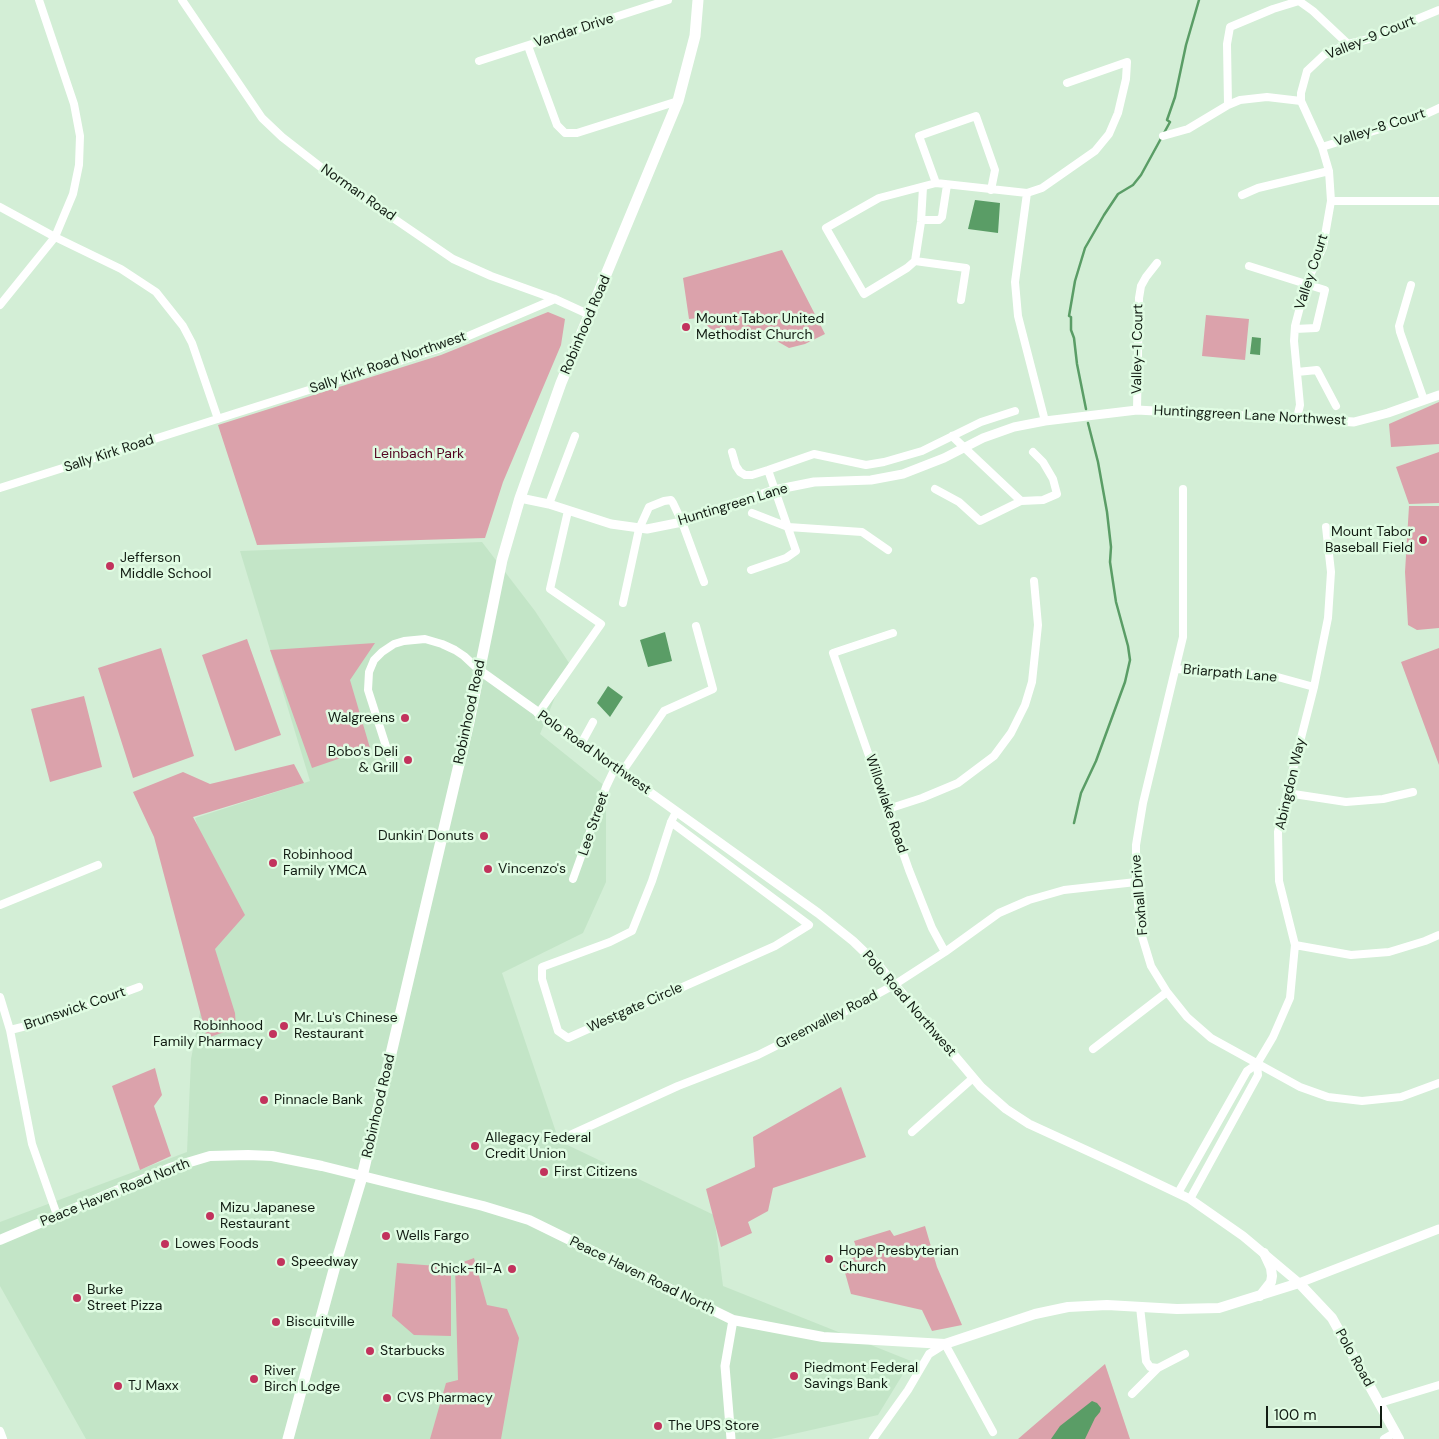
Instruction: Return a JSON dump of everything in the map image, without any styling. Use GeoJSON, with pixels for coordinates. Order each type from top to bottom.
{"type":"FeatureCollection","features":[{"type":"Feature","properties":{"kind":"main road","name":"Robinhood Road"},"geometry":{"type":"LineString","coordinates":[[288,1439],[335,1266],[362,1177],[469,722],[502,560],[520,498],[561,383],[678,101],[695,36],[698,0]]}},
{"type":"Feature","properties":{"kind":"main road","name":"Peace Haven Road North"},"geometry":{"type":"LineString","coordinates":[[0,1240],[170,1168],[210,1156],[272,1156],[322,1166],[483,1206],[529,1220],[733,1320],[823,1338],[945,1344],[1035,1314],[1068,1307],[1107,1305],[1177,1309],[1219,1308],[1299,1283]]}},
{"type":"Feature","properties":{"kind":"main road"},"geometry":{"type":"LineString","coordinates":[[1259,1297],[1271,1282],[1272,1276],[1271,1268],[1264,1253]]}},
{"type":"Feature","properties":{"kind":"main road","name":"Polo Road"},"geometry":{"type":"LineString","coordinates":[[1299,1283],[1332,1318],[1398,1436]]}},
{"type":"Feature","properties":{"kind":"street"},"geometry":{"type":"LineString","coordinates":[[0,305],[55,237],[73,194],[79,165],[80,136],[74,104],[39,0]]}},
{"type":"Feature","properties":{"kind":"street","name":"Norman Road"},"geometry":{"type":"LineString","coordinates":[[182,0],[262,118],[282,137],[336,179],[453,259],[491,276],[555,299],[590,315]]}},
{"type":"Feature","properties":{"kind":"street","name":"Vandar Drive"},"geometry":{"type":"LineString","coordinates":[[479,61],[668,0]]}},
{"type":"Feature","properties":{"kind":"street"},"geometry":{"type":"LineString","coordinates":[[1228,105],[1226,44],[1230,27],[1273,9],[1299,2],[1313,11],[1348,44]]}},
{"type":"Feature","properties":{"kind":"street","name":"Valley-9 Court"},"geometry":{"type":"LineString","coordinates":[[1301,101],[1301,93],[1307,71],[1324,55],[1439,10]]}},
{"type":"Feature","properties":{"kind":"street"},"geometry":{"type":"LineString","coordinates":[[528,46],[557,125],[565,133],[577,133],[678,101]]}},
{"type":"Feature","properties":{"kind":"street"},"geometry":{"type":"LineString","coordinates":[[923,187],[921,220],[914,261],[907,268],[864,294],[826,228],[879,198],[936,183],[1026,193],[1042,188],[1095,151],[1109,134],[1118,113],[1126,78],[1127,62],[1067,83]]}},
{"type":"Feature","properties":{"kind":"street"},"geometry":{"type":"LineString","coordinates":[[1163,136],[1188,129],[1240,100],[1267,97],[1301,101]]}},
{"type":"Feature","properties":{"kind":"street","name":"Valley Court"},"geometry":{"type":"LineString","coordinates":[[1298,418],[1300,405],[1296,372],[1295,329],[1306,284],[1323,247],[1331,201],[1329,171],[1322,147],[1301,101]]}},
{"type":"Feature","properties":{"kind":"street","name":"Valley-8 Court"},"geometry":{"type":"LineString","coordinates":[[1322,147],[1422,116],[1439,108]]}},
{"type":"Feature","properties":{"kind":"street"},"geometry":{"type":"LineString","coordinates":[[936,183],[919,136],[976,116],[994,170],[991,190]]}},
{"type":"Feature","properties":{"kind":"street"},"geometry":{"type":"LineString","coordinates":[[1242,195],[1258,188],[1329,171]]}},
{"type":"Feature","properties":{"kind":"street"},"geometry":{"type":"LineString","coordinates":[[921,220],[939,220],[942,218],[947,185]]}},
{"type":"Feature","properties":{"kind":"street"},"geometry":{"type":"LineString","coordinates":[[1026,193],[1016,282],[1018,316],[1045,421]]}},
{"type":"Feature","properties":{"kind":"street"},"geometry":{"type":"LineString","coordinates":[[1331,201],[1439,201]]}},
{"type":"Feature","properties":{"kind":"street"},"geometry":{"type":"LineString","coordinates":[[0,207],[55,237],[121,269],[156,292],[183,326],[192,343],[218,419]]}},
{"type":"Feature","properties":{"kind":"street"},"geometry":{"type":"LineString","coordinates":[[914,261],[966,268],[961,300]]}},
{"type":"Feature","properties":{"kind":"street","name":"Valley-1 Court"},"geometry":{"type":"LineString","coordinates":[[1137,410],[1139,298],[1141,286],[1157,263]]}},
{"type":"Feature","properties":{"kind":"street"},"geometry":{"type":"LineString","coordinates":[[1249,266],[1325,290],[1316,328],[1295,329]]}},
{"type":"Feature","properties":{"kind":"street"},"geometry":{"type":"LineString","coordinates":[[1411,285],[1399,326],[1424,400]]}},
{"type":"Feature","properties":{"kind":"street","name":"Sally Kirk Road Northwest"},"geometry":{"type":"LineString","coordinates":[[218,419],[438,349],[555,299]]}},
{"type":"Feature","properties":{"kind":"street"},"geometry":{"type":"LineString","coordinates":[[1296,372],[1317,370],[1336,406]]}},
{"type":"Feature","properties":{"kind":"street","name":"Huntinggreen Lane Northwest"},"geometry":{"type":"LineString","coordinates":[[1088,416],[1137,410],[1354,422],[1388,413],[1439,395]]}},
{"type":"Feature","properties":{"kind":"street"},"geometry":{"type":"LineString","coordinates":[[732,452],[736,466],[745,475],[752,475],[814,454],[866,465],[922,451],[981,422],[1015,411]]}},
{"type":"Feature","properties":{"kind":"street","name":"Huntingreen Lane"},"geometry":{"type":"LineString","coordinates":[[520,498],[549,504],[611,524],[647,529],[682,522],[774,490],[814,482],[871,480],[903,474],[944,458],[983,438],[1014,427],[1088,416]]}},
{"type":"Feature","properties":{"kind":"street","name":"Sally Kirk Road"},"geometry":{"type":"LineString","coordinates":[[1,488],[218,419]]}},
{"type":"Feature","properties":{"kind":"street"},"geometry":{"type":"LineString","coordinates":[[549,504],[575,436]]}},
{"type":"Feature","properties":{"kind":"street"},"geometry":{"type":"LineString","coordinates":[[952,436],[1020,501]]}},
{"type":"Feature","properties":{"kind":"street"},"geometry":{"type":"LineString","coordinates":[[935,489],[959,502],[980,521],[1020,501],[1043,500],[1057,494],[1053,479],[1043,462],[1033,452]]}},
{"type":"Feature","properties":{"kind":"street"},"geometry":{"type":"LineString","coordinates":[[750,570],[786,558],[796,551],[768,470]]}},
{"type":"Feature","properties":{"kind":"street"},"geometry":{"type":"LineString","coordinates":[[0,478],[1,488]]}},
{"type":"Feature","properties":{"kind":"street","name":"Foxhall Drive"},"geometry":{"type":"LineString","coordinates":[[1183,489],[1183,638],[1143,803],[1136,845],[1136,882],[1141,934],[1151,966],[1166,992],[1187,1017],[1211,1038],[1300,1086],[1328,1097],[1362,1101],[1401,1097],[1439,1083]]}},
{"type":"Feature","properties":{"kind":"street"},"geometry":{"type":"LineString","coordinates":[[622,603],[639,528],[649,507],[653,504],[671,500],[682,522],[704,582]]}},
{"type":"Feature","properties":{"kind":"street"},"geometry":{"type":"LineString","coordinates":[[538,714],[601,624],[550,589],[568,511]]}},
{"type":"Feature","properties":{"kind":"street"},"geometry":{"type":"LineString","coordinates":[[752,513],[788,527],[862,532],[888,550]]}},
{"type":"Feature","properties":{"kind":"street","name":"Abingdon Way"},"geometry":{"type":"LineString","coordinates":[[1178,1192],[1247,1071],[1257,1064],[1273,1037],[1290,998],[1295,944],[1279,881],[1278,832],[1314,687],[1328,618],[1331,572],[1326,526]]}},
{"type":"Feature","properties":{"kind":"street"},"geometry":{"type":"LineString","coordinates":[[888,810],[958,783],[994,756],[1011,733],[1025,705],[1032,682],[1038,626],[1034,581]]}},
{"type":"Feature","properties":{"kind":"street","name":"Lee Street"},"geometry":{"type":"LineString","coordinates":[[573,879],[606,787],[618,770],[664,711],[713,689],[696,626]]}},
{"type":"Feature","properties":{"kind":"street","name":"Willowlake Road"},"geometry":{"type":"LineString","coordinates":[[893,633],[833,652],[888,810],[932,928],[945,952]]}},
{"type":"Feature","properties":{"kind":"street"},"geometry":{"type":"LineString","coordinates":[[392,765],[368,690],[369,672],[374,660],[394,644],[404,641],[426,640],[455,650],[479,670]]}},
{"type":"Feature","properties":{"kind":"street","name":"Briarpath Lane"},"geometry":{"type":"LineString","coordinates":[[1176,669],[1274,676],[1314,687]]}},
{"type":"Feature","properties":{"kind":"street","name":"Polo Road Northwest"},"geometry":{"type":"LineString","coordinates":[[479,670],[818,914],[860,947],[994,1100],[1029,1124],[1190,1199],[1264,1253],[1299,1283]]}},
{"type":"Feature","properties":{"kind":"street"},"geometry":{"type":"LineString","coordinates":[[581,744],[593,722]]}},
{"type":"Feature","properties":{"kind":"street"},"geometry":{"type":"LineString","coordinates":[[1287,793],[1346,802],[1383,799],[1413,792]]}},
{"type":"Feature","properties":{"kind":"street","name":"Westgate Circle"},"geometry":{"type":"LineString","coordinates":[[676,812],[632,931],[610,942],[542,966],[542,979],[558,1031],[568,1038],[775,946],[809,925]]}},
{"type":"Feature","properties":{"kind":"street"},"geometry":{"type":"LineString","coordinates":[[671,822],[809,925],[818,914]]}},
{"type":"Feature","properties":{"kind":"street"},"geometry":{"type":"LineString","coordinates":[[0,905],[98,865]]}},
{"type":"Feature","properties":{"kind":"street","name":"Greenvalley Road"},"geometry":{"type":"LineString","coordinates":[[568,1136],[678,1086],[758,1054],[852,1008],[894,985],[945,952],[999,913],[1029,900],[1064,890],[1136,882]]}},
{"type":"Feature","properties":{"kind":"street"},"geometry":{"type":"LineString","coordinates":[[1295,944],[1351,955],[1389,952],[1425,942],[1439,935]]}},
{"type":"Feature","properties":{"kind":"street","name":"Brunswick Court"},"geometry":{"type":"LineString","coordinates":[[10,1030],[47,1021],[139,987]]}},
{"type":"Feature","properties":{"kind":"street"},"geometry":{"type":"LineString","coordinates":[[1093,1049],[1166,992]]}},
{"type":"Feature","properties":{"kind":"street"},"geometry":{"type":"LineString","coordinates":[[0,997],[10,1030],[32,1144],[57,1215]]}},
{"type":"Feature","properties":{"kind":"street","name":"Abingdon Way"},"geometry":{"type":"LineString","coordinates":[[1190,1199],[1258,1075],[1257,1064]]}},
{"type":"Feature","properties":{"kind":"street"},"geometry":{"type":"LineString","coordinates":[[912,1132],[973,1078]]}},
{"type":"Feature","properties":{"kind":"street"},"geometry":{"type":"LineString","coordinates":[[1299,1283],[1439,1229]]}},
{"type":"Feature","properties":{"kind":"street"},"geometry":{"type":"LineString","coordinates":[[1140,1307],[1147,1365],[1153,1369],[1158,1368]]}},
{"type":"Feature","properties":{"kind":"street"},"geometry":{"type":"LineString","coordinates":[[731,1439],[725,1366],[733,1320]]}},
{"type":"Feature","properties":{"kind":"street"},"geometry":{"type":"LineString","coordinates":[[873,1439],[908,1390],[929,1354],[945,1344],[993,1432]]}},
{"type":"Feature","properties":{"kind":"street"},"geometry":{"type":"LineString","coordinates":[[1132,1394],[1158,1368],[1185,1354]]}},
{"type":"Feature","properties":{"kind":"street"},"geometry":{"type":"LineString","coordinates":[[1380,1403],[1439,1385]]}},
{"type":"Feature","properties":{"kind":"street"},"geometry":{"type":"LineString","coordinates":[[0,1431],[3,1439]]}},
{"type":"Feature","properties":{"kind":"street"},"geometry":{"type":"LineString","coordinates":[[1384,1439],[1398,1436]]}},
{"type":"Feature","properties":{"kind":"shaded area"},"geometry":{"type":"Polygon","coordinates":[[[975,200],[1000,203],[998,233],[968,229],[975,200]]]}},
{"type":"Feature","properties":{"kind":"shaded area"},"geometry":{"type":"Polygon","coordinates":[[[1252,337],[1261,338],[1260,355],[1250,354],[1252,337]]]}},
{"type":"Feature","properties":{"kind":"shaded area"},"geometry":{"type":"Polygon","coordinates":[[[482,542],[535,611],[569,663],[540,734],[606,787],[606,882],[583,933],[502,973],[559,1141],[714,1215],[723,1286],[911,1361],[878,1415],[771,1439],[86,1439],[0,1286],[0,1222],[187,1152],[191,1059],[222,901],[195,818],[310,781],[240,551],[482,542]]]}},
{"type":"Feature","properties":{"kind":"shaded area"},"geometry":{"type":"Polygon","coordinates":[[[665,632],[672,661],[648,667],[640,640],[665,632]]]}},
{"type":"Feature","properties":{"kind":"shaded area"},"geometry":{"type":"Polygon","coordinates":[[[608,686],[623,697],[610,717],[597,703],[608,686]]]}},
{"type":"Feature","properties":{"kind":"shaded area"},"geometry":{"type":"Polygon","coordinates":[[[1092,1401],[1101,1408],[1085,1439],[1051,1439],[1060,1426],[1092,1401]]]}},
{"type":"Feature","properties":{"kind":"green space"},"geometry":{"type":"Polygon","coordinates":[[[782,250],[825,334],[805,344],[789,348],[775,340],[773,328],[739,337],[737,331],[717,334],[698,318],[689,319],[683,278],[782,250]]]}},
{"type":"Feature","properties":{"kind":"green space","name":"Leinbach Park"},"geometry":{"type":"Polygon","coordinates":[[[548,312],[565,319],[561,345],[503,482],[485,538],[257,545],[218,425],[441,355],[548,312]]]}},
{"type":"Feature","properties":{"kind":"green space"},"geometry":{"type":"Polygon","coordinates":[[[1206,315],[1249,319],[1245,360],[1202,356],[1206,315]]]}},
{"type":"Feature","properties":{"kind":"green space"},"geometry":{"type":"Polygon","coordinates":[[[1439,402],[1439,444],[1391,447],[1389,424],[1439,402]]]}},
{"type":"Feature","properties":{"kind":"green space"},"geometry":{"type":"Polygon","coordinates":[[[1439,452],[1439,503],[1409,504],[1396,467],[1439,452]]]}},
{"type":"Feature","properties":{"kind":"green space","name":"Mount Tabor Baseball Field"},"geometry":{"type":"Polygon","coordinates":[[[1409,506],[1439,506],[1439,628],[1417,630],[1408,625],[1405,572],[1409,506]]]}},
{"type":"Feature","properties":{"kind":"green space"},"geometry":{"type":"Polygon","coordinates":[[[247,639],[281,735],[235,751],[202,655],[247,639]]]}},
{"type":"Feature","properties":{"kind":"green space"},"geometry":{"type":"Polygon","coordinates":[[[375,643],[350,680],[370,748],[312,768],[270,650],[375,643]]]}},
{"type":"Feature","properties":{"kind":"green space"},"geometry":{"type":"Polygon","coordinates":[[[161,648],[194,756],[133,778],[98,668],[161,648]]]}},
{"type":"Feature","properties":{"kind":"green space"},"geometry":{"type":"Polygon","coordinates":[[[1439,648],[1439,765],[1401,662],[1439,648]]]}},
{"type":"Feature","properties":{"kind":"green space"},"geometry":{"type":"Polygon","coordinates":[[[84,696],[102,767],[50,782],[31,709],[84,696]]]}},
{"type":"Feature","properties":{"kind":"green space"},"geometry":{"type":"Polygon","coordinates":[[[294,764],[304,783],[193,817],[245,915],[215,949],[235,1013],[236,1028],[207,1038],[154,837],[133,792],[183,772],[210,784],[294,764]]]}},
{"type":"Feature","properties":{"kind":"green space"},"geometry":{"type":"Polygon","coordinates":[[[155,1068],[162,1095],[154,1106],[171,1156],[140,1170],[112,1086],[155,1068]]]}},
{"type":"Feature","properties":{"kind":"green space"},"geometry":{"type":"Polygon","coordinates":[[[841,1087],[866,1157],[773,1188],[768,1211],[748,1222],[752,1233],[721,1247],[706,1189],[755,1167],[753,1137],[841,1087]]]}},
{"type":"Feature","properties":{"kind":"green space"},"geometry":{"type":"Polygon","coordinates":[[[925,1226],[937,1267],[962,1325],[932,1331],[922,1310],[851,1294],[842,1262],[859,1255],[854,1241],[890,1230],[894,1236],[925,1226]]]}},
{"type":"Feature","properties":{"kind":"green space"},"geometry":{"type":"Polygon","coordinates":[[[474,1258],[487,1305],[507,1309],[519,1338],[501,1439],[430,1439],[446,1383],[458,1380],[455,1265],[474,1258]]]}},
{"type":"Feature","properties":{"kind":"green space"},"geometry":{"type":"Polygon","coordinates":[[[397,1263],[451,1267],[451,1336],[414,1335],[392,1316],[397,1263]]]}},
{"type":"Feature","properties":{"kind":"green space"},"geometry":{"type":"Polygon","coordinates":[[[1105,1364],[1130,1439],[1018,1439],[1105,1364]]]}},
{"type":"Feature","properties":{"kind":"waterway"},"geometry":{"type":"LineString","coordinates":[[1086,409],[1071,330],[1071,317],[1069,316],[1075,281],[1085,248],[1104,215],[1118,194],[1133,185],[1141,175],[1170,122],[1167,120],[1175,97],[1186,45],[1199,0]]}},
{"type":"Feature","properties":{"kind":"waterway"},"geometry":{"type":"LineString","coordinates":[[1074,823],[1081,793],[1096,761],[1125,682],[1130,660],[1116,602],[1110,562],[1111,547],[1107,512],[1098,462],[1088,423]]}},
{"type":"Feature","properties":{"kind":"place","name":"Mount Tabor United Methodist Church"},"geometry":{"type":"Point","coordinates":[686,327]}},
{"type":"Feature","properties":{"kind":"place","name":"Mount Tabor Baseball Field"},"geometry":{"type":"Point","coordinates":[1423,540]}},
{"type":"Feature","properties":{"kind":"place","name":"Jefferson Middle School"},"geometry":{"type":"Point","coordinates":[110,566]}},
{"type":"Feature","properties":{"kind":"place","name":"Walgreens"},"geometry":{"type":"Point","coordinates":[405,718]}},
{"type":"Feature","properties":{"kind":"place","name":"Bobo's Deli & Grill"},"geometry":{"type":"Point","coordinates":[408,760]}},
{"type":"Feature","properties":{"kind":"place","name":"Dunkin' Donuts"},"geometry":{"type":"Point","coordinates":[484,836]}},
{"type":"Feature","properties":{"kind":"place","name":"Robinhood Family YMCA"},"geometry":{"type":"Point","coordinates":[273,863]}},
{"type":"Feature","properties":{"kind":"place","name":"Vincenzo's"},"geometry":{"type":"Point","coordinates":[488,869]}},
{"type":"Feature","properties":{"kind":"place","name":"Mr. Lu's Chinese Restaurant"},"geometry":{"type":"Point","coordinates":[284,1026]}},
{"type":"Feature","properties":{"kind":"place","name":"Robinhood Family Pharmacy"},"geometry":{"type":"Point","coordinates":[273,1034]}},
{"type":"Feature","properties":{"kind":"place","name":"Pinnacle Bank"},"geometry":{"type":"Point","coordinates":[264,1100]}},
{"type":"Feature","properties":{"kind":"place","name":"Allegacy Federal Credit Union"},"geometry":{"type":"Point","coordinates":[475,1146]}},
{"type":"Feature","properties":{"kind":"place","name":"First Citizens"},"geometry":{"type":"Point","coordinates":[544,1172]}},
{"type":"Feature","properties":{"kind":"place","name":"Mizu Japanese Restaurant"},"geometry":{"type":"Point","coordinates":[210,1216]}},
{"type":"Feature","properties":{"kind":"place","name":"Wells Fargo"},"geometry":{"type":"Point","coordinates":[386,1236]}},
{"type":"Feature","properties":{"kind":"place","name":"Lowes Foods"},"geometry":{"type":"Point","coordinates":[165,1244]}},
{"type":"Feature","properties":{"kind":"place","name":"Hope Presbyterian Church"},"geometry":{"type":"Point","coordinates":[829,1259]}},
{"type":"Feature","properties":{"kind":"place","name":"Speedway"},"geometry":{"type":"Point","coordinates":[281,1262]}},
{"type":"Feature","properties":{"kind":"place","name":"Chick-fil-A"},"geometry":{"type":"Point","coordinates":[512,1269]}},
{"type":"Feature","properties":{"kind":"place","name":"Burke Street Pizza"},"geometry":{"type":"Point","coordinates":[77,1298]}},
{"type":"Feature","properties":{"kind":"place","name":"Biscuitville"},"geometry":{"type":"Point","coordinates":[276,1322]}},
{"type":"Feature","properties":{"kind":"place","name":"Starbucks"},"geometry":{"type":"Point","coordinates":[370,1351]}},
{"type":"Feature","properties":{"kind":"place","name":"Piedmont Federal Savings Bank"},"geometry":{"type":"Point","coordinates":[794,1376]}},
{"type":"Feature","properties":{"kind":"place","name":"River Birch Lodge"},"geometry":{"type":"Point","coordinates":[254,1379]}},
{"type":"Feature","properties":{"kind":"place","name":"TJ Maxx"},"geometry":{"type":"Point","coordinates":[118,1386]}},
{"type":"Feature","properties":{"kind":"place","name":"CVS Pharmacy"},"geometry":{"type":"Point","coordinates":[387,1398]}},
{"type":"Feature","properties":{"kind":"place","name":"The UPS Store"},"geometry":{"type":"Point","coordinates":[658,1426]}}]}
